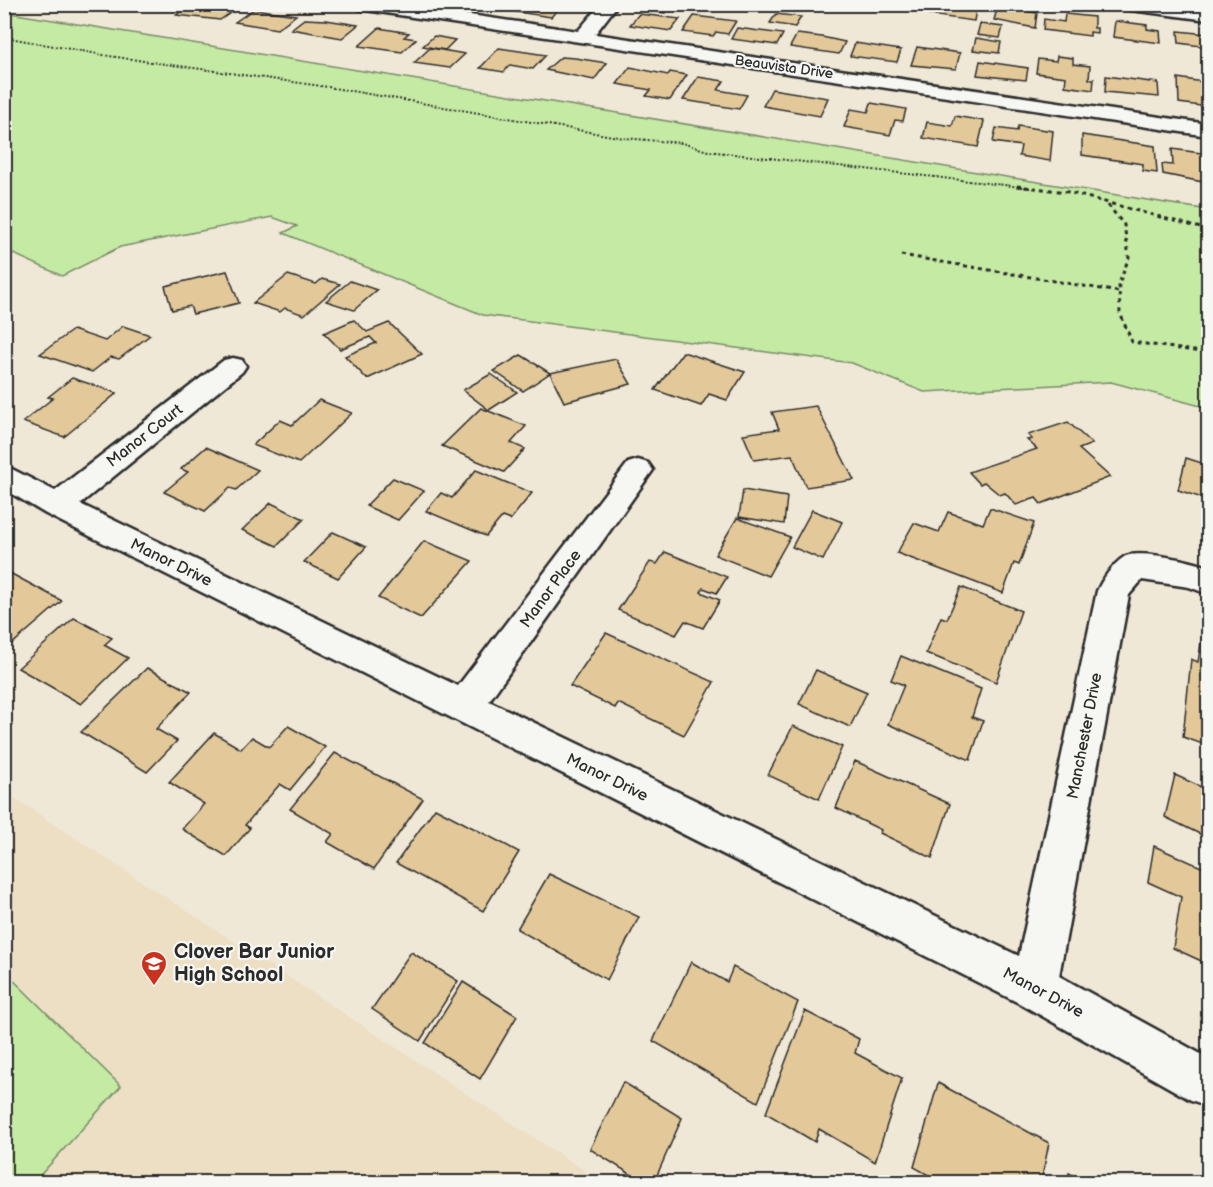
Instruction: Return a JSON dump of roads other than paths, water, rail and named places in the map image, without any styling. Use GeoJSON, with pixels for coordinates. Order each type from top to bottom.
{"type":"FeatureCollection","features":[{"type":"Feature","properties":{"kind":"street","name":"Beauvista Drive"},"geometry":{"type":"LineString","coordinates":[[359,4],[1209,130]]}},
{"type":"Feature","properties":{"kind":"street"},"geometry":{"type":"LineString","coordinates":[[583,37],[610,4]]}},
{"type":"Feature","properties":{"kind":"street"},"geometry":{"type":"LineString","coordinates":[[1123,4],[1209,15]]}},
{"type":"Feature","properties":{"kind":"street","name":"Manor Court"},"geometry":{"type":"LineString","coordinates":[[57,506],[233,366]]}},
{"type":"Feature","properties":{"kind":"street","name":"Manor Place"},"geometry":{"type":"LineString","coordinates":[[463,708],[638,470]]}},
{"type":"Feature","properties":{"kind":"street","name":"Manor Drive"},"geometry":{"type":"LineString","coordinates":[[4,475],[57,506],[463,708],[1035,987],[1209,1083]]}},
{"type":"Feature","properties":{"kind":"street","name":"Manchester Drive"},"geometry":{"type":"LineString","coordinates":[[1035,987],[1113,591],[1135,566],[1194,575],[1209,581]]}},
{"type":"Feature","properties":{"kind":"place","name":"Clover Bar Junior High School"},"geometry":{"type":"Point","coordinates":[154,987]}}]}
